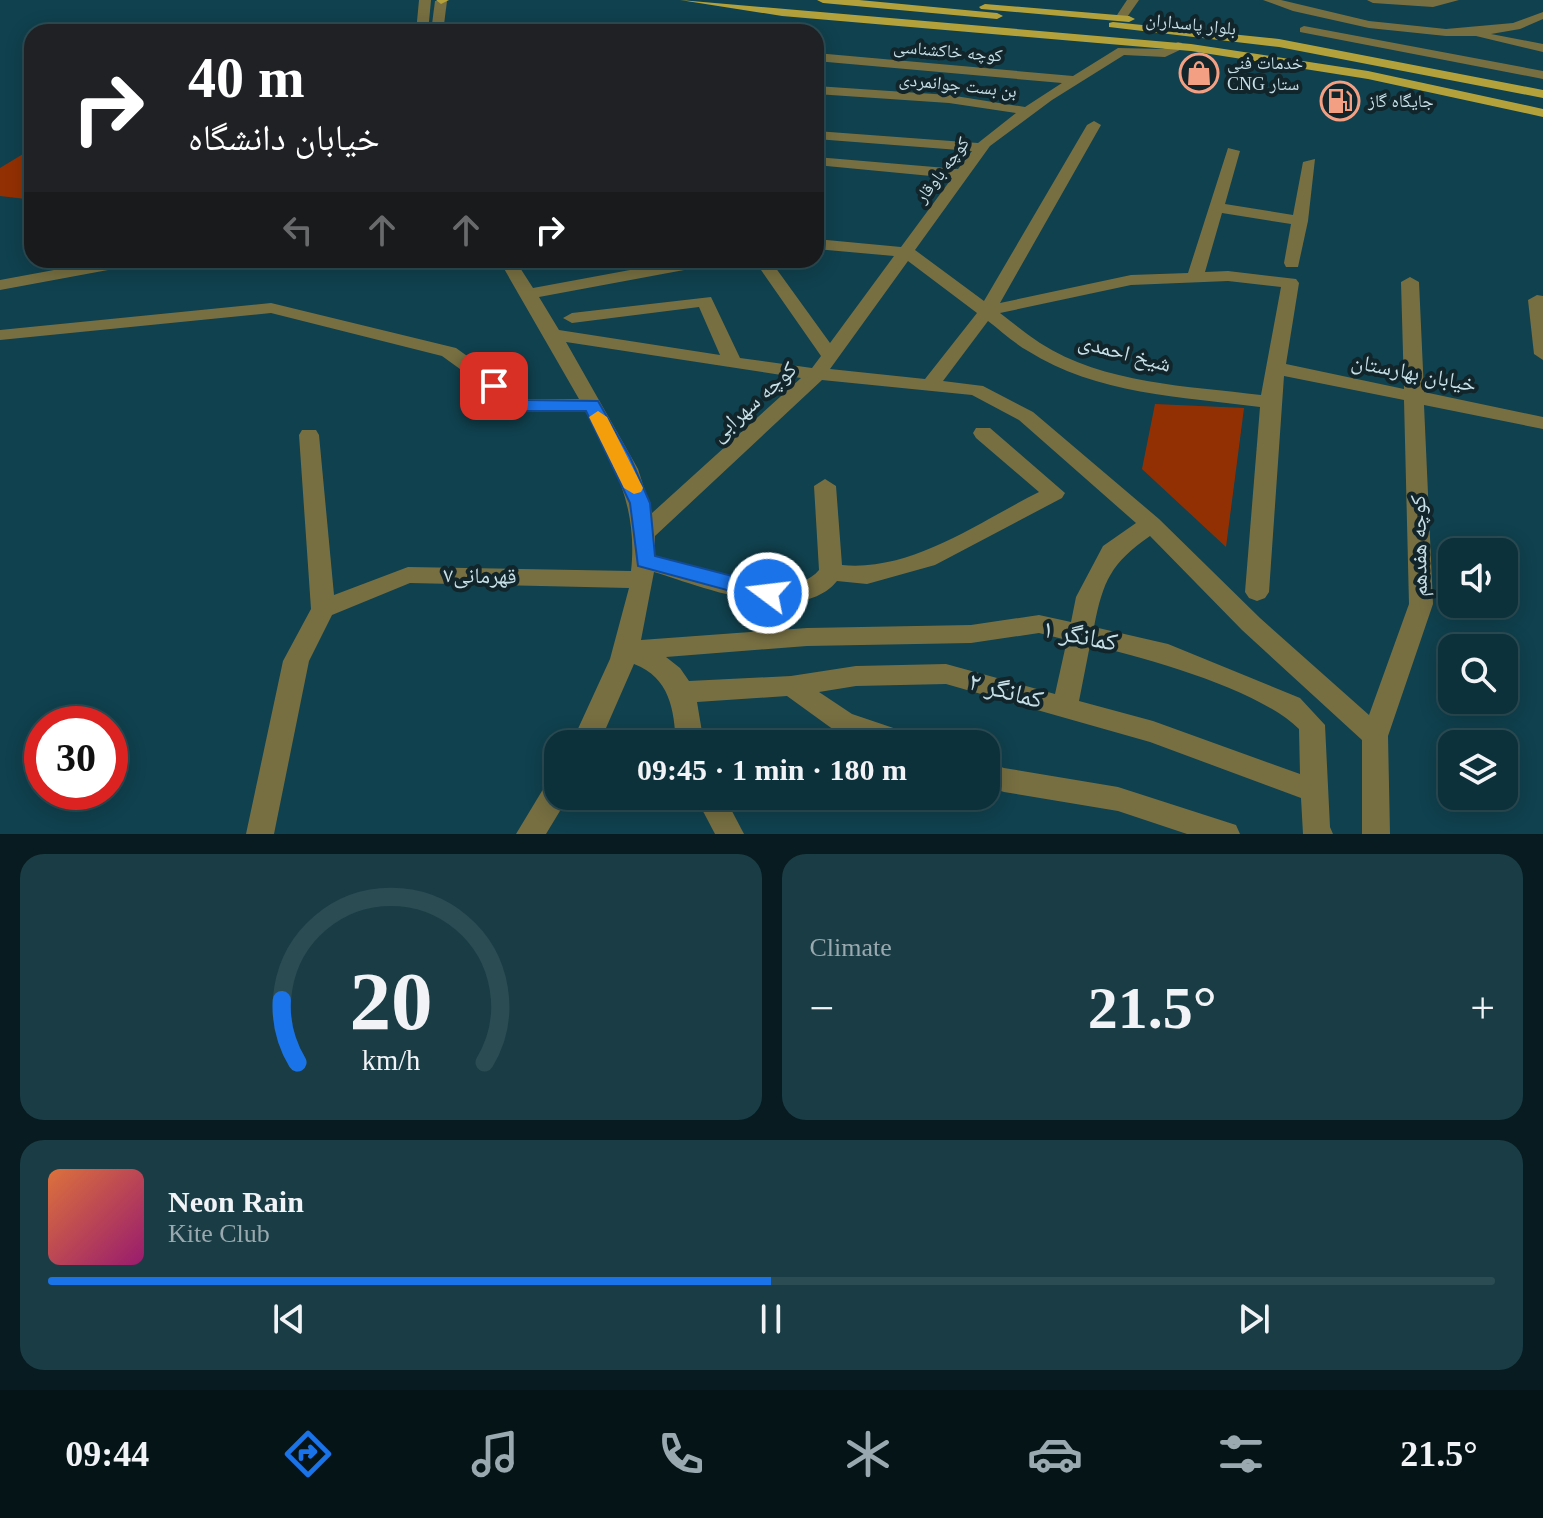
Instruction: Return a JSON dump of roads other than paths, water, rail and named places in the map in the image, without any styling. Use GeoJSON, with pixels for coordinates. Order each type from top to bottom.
{"type":"FeatureCollection","features":[{"type":"Feature","properties":{"kind":"main road"},"geometry":{"type":"LineString","coordinates":[[686,0],[816,16],[1178,46],[1362,74],[1543,113]]}},
{"type":"Feature","properties":{"kind":"main road","name":"بلوار پاسداران"},"geometry":{"type":"LineString","coordinates":[[735,0],[1090,31],[1273,51],[1459,85],[1542,95]]}},
{"type":"Feature","properties":{"kind":"main road","name":"بلوار پاسداران"},"geometry":{"type":"LineString","coordinates":[[823,0],[1279,43],[1542,95]]}},
{"type":"Feature","properties":{"kind":"main road"},"geometry":{"type":"LineString","coordinates":[[889,0],[1121,18],[1294,39],[1503,78],[1542,95]]}},
{"type":"Feature","properties":{"kind":"main road"},"geometry":{"type":"LineString","coordinates":[[1227,37],[1294,39]]}},
{"type":"Feature","properties":{"kind":"street"},"geometry":{"type":"LineString","coordinates":[[423,24],[425,0]]}},
{"type":"Feature","properties":{"kind":"street"},"geometry":{"type":"LineString","coordinates":[[438,24],[442,0]]}},
{"type":"Feature","properties":{"kind":"street"},"geometry":{"type":"LineString","coordinates":[[1269,0],[1329,17],[1396,30],[1455,31],[1507,27],[1543,15]]}},
{"type":"Feature","properties":{"kind":"street"},"geometry":{"type":"LineString","coordinates":[[1373,0],[1433,4],[1453,0]]}},
{"type":"Feature","properties":{"kind":"street"},"geometry":{"type":"LineString","coordinates":[[1121,18],[1136,1]]}},
{"type":"Feature","properties":{"kind":"street"},"geometry":{"type":"LineString","coordinates":[[1329,17],[1304,30],[1543,75]]}},
{"type":"Feature","properties":{"kind":"street"},"geometry":{"type":"LineString","coordinates":[[1455,31],[1543,48]]}},
{"type":"Feature","properties":{"kind":"street","name":"کوچه باوقار"},"geometry":{"type":"LineString","coordinates":[[907,252],[981,147],[1028,111],[1122,51],[1165,53],[1178,46]]}},
{"type":"Feature","properties":{"kind":"street","name":"کوچه خاکشناسی"},"geometry":{"type":"LineString","coordinates":[[824,58],[1076,80]]}},
{"type":"Feature","properties":{"kind":"street","name":"بن بست جوانمردی"},"geometry":{"type":"LineString","coordinates":[[824,91],[949,99],[1028,111]]}},
{"type":"Feature","properties":{"kind":"street","name":"بن بست جوانمردی"},"geometry":{"type":"LineString","coordinates":[[824,100],[986,112],[1028,111]]}},
{"type":"Feature","properties":{"kind":"street"},"geometry":{"type":"LineString","coordinates":[[930,385],[987,311],[1094,125]]}},
{"type":"Feature","properties":{"kind":"street"},"geometry":{"type":"LineString","coordinates":[[824,136],[981,147]]}},
{"type":"Feature","properties":{"kind":"street"},"geometry":{"type":"LineString","coordinates":[[1195,278],[1233,151]]}},
{"type":"Feature","properties":{"kind":"street"},"geometry":{"type":"LineString","coordinates":[[824,162],[960,174]]}},
{"type":"Feature","properties":{"kind":"street"},"geometry":{"type":"LineString","coordinates":[[1292,263],[1310,162]]}},
{"type":"Feature","properties":{"kind":"street"},"geometry":{"type":"LineString","coordinates":[[1216,207],[1300,221]]}},
{"type":"Feature","properties":{"kind":"street"},"geometry":{"type":"LineString","coordinates":[[824,245],[907,252]]}},
{"type":"Feature","properties":{"kind":"street","name":"شیخ احمدی"},"geometry":{"type":"LineString","coordinates":[[907,252],[1035,348],[1081,369],[1139,385],[1270,402]]}},
{"type":"Feature","properties":{"kind":"street","name":"کوچه سهرابی"},"geometry":{"type":"LineString","coordinates":[[644,533],[817,374],[907,252]]}},
{"type":"Feature","properties":{"kind":"street"},"geometry":{"type":"LineString","coordinates":[[9,278],[48,268]]}},
{"type":"Feature","properties":{"kind":"street"},"geometry":{"type":"LineString","coordinates":[[9,278],[79,268]]}},
{"type":"Feature","properties":{"kind":"street"},"geometry":{"type":"LineString","coordinates":[[512,268],[621,457],[640,503],[644,570],[636,619],[591,730]]}},
{"type":"Feature","properties":{"kind":"street"},"geometry":{"type":"LineString","coordinates":[[530,294],[668,268]]}},
{"type":"Feature","properties":{"kind":"street"},"geometry":{"type":"LineString","coordinates":[[768,268],[829,354]]}},
{"type":"Feature","properties":{"kind":"street"},"geometry":{"type":"LineString","coordinates":[[987,311],[1131,280],[1228,276],[1290,283],[1270,402],[1257,592]]}},
{"type":"Feature","properties":{"kind":"street","name":"کوچه هفدهم"},"geometry":{"type":"LineString","coordinates":[[1376,834],[1375,736],[1421,604],[1410,282]]}},
{"type":"Feature","properties":{"kind":"street"},"geometry":{"type":"LineString","coordinates":[[1537,300],[1543,354]]}},
{"type":"Feature","properties":{"kind":"street"},"geometry":{"type":"LineString","coordinates":[[572,318],[705,301],[733,363]]}},
{"type":"Feature","properties":{"kind":"street"},"geometry":{"type":"LineString","coordinates":[[0,335],[271,308],[449,352],[522,405],[592,405]]}},
{"type":"Feature","properties":{"kind":"street"},"geometry":{"type":"LineString","coordinates":[[553,335],[817,374],[976,390],[1026,416],[1151,524],[1251,624],[1375,736]]}},
{"type":"Feature","properties":{"kind":"street","name":"خیابان بهارستان"},"geometry":{"type":"LineString","coordinates":[[1275,368],[1543,423]]}},
{"type":"Feature","properties":{"kind":"street"},"geometry":{"type":"LineString","coordinates":[[825,486],[831,572],[867,576],[927,559],[1054,493],[983,433]]}},
{"type":"Feature","properties":{"kind":"street"},"geometry":{"type":"LineString","coordinates":[[260,834],[296,661],[323,609],[309,435]]}},
{"type":"Feature","properties":{"kind":"street"},"geometry":{"type":"LineString","coordinates":[[1065,706],[1088,597],[1111,552],[1151,524]]}},
{"type":"Feature","properties":{"kind":"street","name":"قهرمانی۷"},"geometry":{"type":"LineString","coordinates":[[323,609],[408,575],[644,570],[768,593],[797,594],[819,586],[831,572]]}},
{"type":"Feature","properties":{"kind":"street","name":"کمانگر ۱"},"geometry":{"type":"LineString","coordinates":[[624,651],[807,637],[971,634],[1039,624],[1159,651],[1291,705],[1312,725],[1319,834]]}},
{"type":"Feature","properties":{"kind":"street"},"geometry":{"type":"LineString","coordinates":[[624,651],[656,660],[684,692],[688,730]]}},
{"type":"Feature","properties":{"kind":"street","name":"کمانگر ۲"},"geometry":{"type":"LineString","coordinates":[[684,692],[791,686],[856,676],[946,674],[1153,732],[1315,791]]}},
{"type":"Feature","properties":{"kind":"street"},"geometry":{"type":"LineString","coordinates":[[791,686],[843,722],[866,730]]}},
{"type":"Feature","properties":{"kind":"street"},"geometry":{"type":"LineString","coordinates":[[1000,779],[1118,799],[1226,834]]}},
{"type":"Feature","properties":{"kind":"street"},"geometry":{"type":"LineString","coordinates":[[530,834],[545,810]]}},
{"type":"Feature","properties":{"kind":"street"},"geometry":{"type":"LineString","coordinates":[[717,810],[730,834]]}},
{"type":"Feature","properties":{"kind":"place","name":"خدمات فنی‌ CNG ستار"},"geometry":{"type":"Point","coordinates":[1199,73]}},
{"type":"Feature","properties":{"kind":"place","name":"جایگاه گاز"},"geometry":{"type":"Point","coordinates":[1340,101]}}]}
